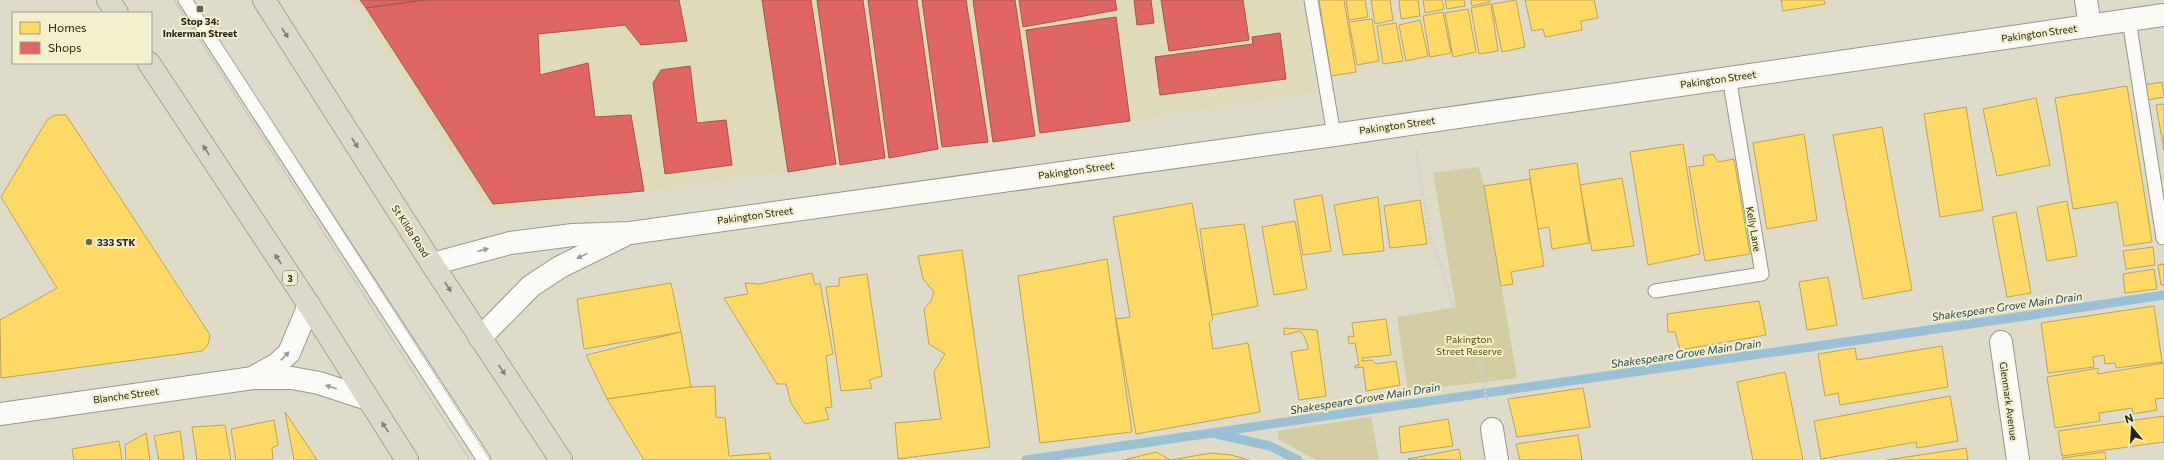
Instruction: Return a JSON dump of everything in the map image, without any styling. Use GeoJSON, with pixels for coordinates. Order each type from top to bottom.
{"type":"FeatureCollection","features":[{"type":"Feature","properties":{"kind":"highway"},"geometry":{"type":"LineString","coordinates":[[108,0],[116,12]]}},
{"type":"Feature","properties":{"kind":"highway","name":"St Kilda Road"},"geometry":{"type":"LineString","coordinates":[[264,0],[432,264],[561,460]]}},
{"type":"Feature","properties":{"kind":"highway","name":"3"},"geometry":{"type":"LineString","coordinates":[[150,64],[407,460]]}},
{"type":"Feature","properties":{"kind":"street"},"geometry":{"type":"LineString","coordinates":[[2086,0],[2090,26]]}},
{"type":"Feature","properties":{"kind":"street","name":"Pakington Street"},"geometry":{"type":"LineString","coordinates":[[432,264],[510,243],[573,234],[630,232],[1334,134],[2164,15]]}},
{"type":"Feature","properties":{"kind":"street","name":"Pakington Street"},"geometry":{"type":"LineString","coordinates":[[480,338],[531,286],[560,267],[630,232]]}},
{"type":"Feature","properties":{"kind":"street","name":"Blanche Street"},"geometry":{"type":"LineString","coordinates":[[253,378],[277,364],[289,353],[308,306]]}},
{"type":"Feature","properties":{"kind":"street","name":"Glenmark Avenue"},"geometry":{"type":"LineString","coordinates":[[2001,342],[2018,460]]}},
{"type":"Feature","properties":{"kind":"street","name":"Blanche Street"},"geometry":{"type":"LineString","coordinates":[[0,414],[253,378],[292,378],[368,399]]}},
{"type":"Feature","properties":{"kind":"street"},"geometry":{"type":"LineString","coordinates":[[1492,429],[1497,460]]}},
{"type":"Feature","properties":{"kind":"lane"},"geometry":{"type":"LineString","coordinates":[[185,0],[484,460]]}},
{"type":"Feature","properties":{"kind":"lane"},"geometry":{"type":"LineString","coordinates":[[1311,0],[1334,134]]}},
{"type":"Feature","properties":{"kind":"lane"},"geometry":{"type":"LineString","coordinates":[[2129,20],[2163,238]]}},
{"type":"Feature","properties":{"kind":"lane","name":"Kelly Lane"},"geometry":{"type":"LineString","coordinates":[[1655,291],[1762,274],[1729,77]]}},
{"type":"Feature","properties":{"kind":"path"},"geometry":{"type":"LineString","coordinates":[[1411,123],[1431,242],[1444,274],[1453,305],[1475,337],[1481,363],[1487,405]]}},
{"type":"Feature","properties":{"kind":"shaded area"},"geometry":{"type":"Polygon","coordinates":[[[352,0],[1301,0],[1316,93],[889,158],[491,213],[352,0]]]}},
{"type":"Feature","properties":{"kind":"green space","name":"Pakington Street Reserve"},"geometry":{"type":"Polygon","coordinates":[[[1479,167],[1484,186],[1517,378],[1408,391],[1397,317],[1456,307],[1433,173],[1479,167]]]}},
{"type":"Feature","properties":{"kind":"green space"},"geometry":{"type":"Polygon","coordinates":[[[1371,417],[1379,460],[1316,460],[1278,439],[1278,431],[1371,417]]]}},
{"type":"Feature","properties":{"kind":"building: Homes"},"geometry":{"type":"Polygon","coordinates":[[[1319,0],[1344,0],[1356,72],[1331,76],[1319,0]]]}},
{"type":"Feature","properties":{"kind":"building: Homes"},"geometry":{"type":"Polygon","coordinates":[[[1346,0],[1365,0],[1368,17],[1349,20],[1346,0]]]}},
{"type":"Feature","properties":{"kind":"building: Homes"},"geometry":{"type":"Polygon","coordinates":[[[1371,0],[1390,0],[1393,20],[1375,24],[1371,0]]]}},
{"type":"Feature","properties":{"kind":"building: Homes"},"geometry":{"type":"Polygon","coordinates":[[[1399,0],[1418,0],[1420,16],[1401,19],[1399,0]]]}},
{"type":"Feature","properties":{"kind":"building: Homes"},"geometry":{"type":"Polygon","coordinates":[[[1423,0],[1442,0],[1444,9],[1425,13],[1423,0]]]}},
{"type":"Feature","properties":{"kind":"building: Homes"},"geometry":{"type":"Polygon","coordinates":[[[1445,0],[1464,0],[1465,6],[1447,9],[1445,0]]]}},
{"type":"Feature","properties":{"kind":"building: Homes"},"geometry":{"type":"Polygon","coordinates":[[[1471,0],[1490,0],[1490,2],[1472,6],[1471,0]]]}},
{"type":"Feature","properties":{"kind":"building: Homes"},"geometry":{"type":"Polygon","coordinates":[[[1516,0],[1525,47],[1502,52],[1492,4],[1516,0]]]}},
{"type":"Feature","properties":{"kind":"building: Homes"},"geometry":{"type":"Polygon","coordinates":[[[1525,0],[1594,0],[1598,18],[1581,21],[1582,30],[1545,37],[1543,29],[1532,31],[1525,0]]]}},
{"type":"Feature","properties":{"kind":"building: Homes"},"geometry":{"type":"Polygon","coordinates":[[[1781,0],[1824,0],[1825,4],[1783,11],[1781,0]]]}},
{"type":"Feature","properties":{"kind":"building: Homes"},"geometry":{"type":"Polygon","coordinates":[[[1491,4],[1498,51],[1479,54],[1471,8],[1491,4]]]}},
{"type":"Feature","properties":{"kind":"building: Homes"},"geometry":{"type":"Polygon","coordinates":[[[1468,9],[1476,52],[1453,57],[1445,13],[1468,9]]]}},
{"type":"Feature","properties":{"kind":"building: Homes"},"geometry":{"type":"Polygon","coordinates":[[[1443,12],[1451,53],[1430,57],[1423,16],[1443,12]]]}},
{"type":"Feature","properties":{"kind":"building: Homes"},"geometry":{"type":"Polygon","coordinates":[[[1372,19],[1379,61],[1357,65],[1349,22],[1372,19]]]}},
{"type":"Feature","properties":{"kind":"building: Homes"},"geometry":{"type":"Polygon","coordinates":[[[1420,20],[1428,56],[1406,61],[1399,25],[1420,20]]]}},
{"type":"Feature","properties":{"kind":"building: Homes"},"geometry":{"type":"Polygon","coordinates":[[[1396,23],[1403,61],[1383,64],[1377,26],[1396,23]]]}},
{"type":"Feature","properties":{"kind":"building: Homes"},"geometry":{"type":"Polygon","coordinates":[[[2162,82],[2164,97],[2147,100],[2144,85],[2162,82]]]}},
{"type":"Feature","properties":{"kind":"building: Homes"},"geometry":{"type":"Polygon","coordinates":[[[2127,86],[2152,242],[2124,246],[2117,202],[2073,209],[2055,98],[2127,86]]]}},
{"type":"Feature","properties":{"kind":"building: Homes"},"geometry":{"type":"Polygon","coordinates":[[[2036,98],[2050,165],[1997,176],[1983,109],[2036,98]]]}},
{"type":"Feature","properties":{"kind":"building: Homes"},"geometry":{"type":"Polygon","coordinates":[[[2164,104],[2164,150],[2156,105],[2164,104]]]}},
{"type":"Feature","properties":{"kind":"building: Homes"},"geometry":{"type":"Polygon","coordinates":[[[1966,107],[1983,210],[1940,217],[1924,114],[1966,107]]]}},
{"type":"Feature","properties":{"kind":"building: Homes","name":"333 STK"},"geometry":{"type":"Polygon","coordinates":[[[55,115],[66,115],[210,335],[208,345],[202,351],[1,378],[0,320],[57,288],[1,197],[47,120],[55,115]]]}},
{"type":"Feature","properties":{"kind":"building: Homes"},"geometry":{"type":"Polygon","coordinates":[[[1882,127],[1912,290],[1863,299],[1833,135],[1882,127]]]}},
{"type":"Feature","properties":{"kind":"building: Homes"},"geometry":{"type":"Polygon","coordinates":[[[1804,134],[1817,220],[1767,229],[1753,143],[1804,134]]]}},
{"type":"Feature","properties":{"kind":"building: Homes"},"geometry":{"type":"Polygon","coordinates":[[[1683,144],[1700,254],[1648,265],[1630,152],[1683,144]]]}},
{"type":"Feature","properties":{"kind":"building: Homes"},"geometry":{"type":"Polygon","coordinates":[[[1713,154],[1718,162],[1734,159],[1750,254],[1705,261],[1689,167],[1704,165],[1703,156],[1713,154]]]}},
{"type":"Feature","properties":{"kind":"building: Homes"},"geometry":{"type":"Polygon","coordinates":[[[1577,163],[1589,243],[1552,249],[1549,227],[1538,229],[1529,170],[1577,163]]]}},
{"type":"Feature","properties":{"kind":"building: Homes"},"geometry":{"type":"Polygon","coordinates":[[[1622,178],[1634,246],[1592,251],[1580,185],[1622,178]]]}},
{"type":"Feature","properties":{"kind":"building: Homes"},"geometry":{"type":"Polygon","coordinates":[[[1530,179],[1544,266],[1511,272],[1513,284],[1501,286],[1484,186],[1530,179]]]}},
{"type":"Feature","properties":{"kind":"building: Homes"},"geometry":{"type":"Polygon","coordinates":[[[1322,195],[1331,251],[1303,255],[1294,200],[1322,195]]]}},
{"type":"Feature","properties":{"kind":"building: Homes"},"geometry":{"type":"Polygon","coordinates":[[[1378,197],[1384,251],[1343,255],[1334,205],[1378,197]]]}},
{"type":"Feature","properties":{"kind":"building: Homes"},"geometry":{"type":"Polygon","coordinates":[[[1420,200],[1427,244],[1390,248],[1384,206],[1420,200]]]}},
{"type":"Feature","properties":{"kind":"building: Homes"},"geometry":{"type":"Polygon","coordinates":[[[2067,201],[2077,256],[2047,261],[2037,207],[2067,201]]]}},
{"type":"Feature","properties":{"kind":"building: Homes"},"geometry":{"type":"Polygon","coordinates":[[[1192,203],[1213,319],[1209,323],[1213,349],[1248,343],[1260,412],[1136,434],[1116,319],[1130,317],[1113,217],[1192,203]]]}},
{"type":"Feature","properties":{"kind":"building: Homes"},"geometry":{"type":"Polygon","coordinates":[[[2016,212],[2031,293],[2007,297],[1992,217],[2016,212]]]}},
{"type":"Feature","properties":{"kind":"building: Homes"},"geometry":{"type":"Polygon","coordinates":[[[1295,221],[1307,289],[1274,295],[1262,227],[1295,221]]]}},
{"type":"Feature","properties":{"kind":"building: Homes"},"geometry":{"type":"Polygon","coordinates":[[[1244,224],[1258,306],[1212,315],[1200,229],[1244,224]]]}},
{"type":"Feature","properties":{"kind":"building: Homes"},"geometry":{"type":"Polygon","coordinates":[[[2153,247],[2155,265],[2126,269],[2123,251],[2153,247]]]}},
{"type":"Feature","properties":{"kind":"building: Homes"},"geometry":{"type":"Polygon","coordinates":[[[962,250],[990,447],[898,459],[895,423],[941,419],[934,372],[945,354],[929,344],[924,309],[931,301],[934,292],[923,279],[918,256],[962,250]]]}},
{"type":"Feature","properties":{"kind":"building: Homes"},"geometry":{"type":"Polygon","coordinates":[[[1107,259],[1132,432],[1040,443],[1018,276],[1107,259]]]}},
{"type":"Feature","properties":{"kind":"building: Homes"},"geometry":{"type":"Polygon","coordinates":[[[2164,264],[2164,285],[2161,285],[2158,265],[2164,264]]]}},
{"type":"Feature","properties":{"kind":"building: Homes"},"geometry":{"type":"Polygon","coordinates":[[[2154,269],[2157,289],[2125,293],[2123,274],[2154,269]]]}},
{"type":"Feature","properties":{"kind":"building: Homes"},"geometry":{"type":"Polygon","coordinates":[[[812,273],[815,285],[820,283],[833,354],[826,356],[832,407],[825,408],[829,419],[805,424],[791,403],[786,384],[777,384],[724,298],[748,294],[745,283],[759,284],[812,273]]]}},
{"type":"Feature","properties":{"kind":"building: Homes"},"geometry":{"type":"Polygon","coordinates":[[[867,274],[882,376],[869,380],[872,388],[841,391],[826,287],[839,286],[839,278],[867,274]]]}},
{"type":"Feature","properties":{"kind":"building: Homes"},"geometry":{"type":"Polygon","coordinates":[[[1828,277],[1837,325],[1807,330],[1799,282],[1828,277]]]}},
{"type":"Feature","properties":{"kind":"building: Homes"},"geometry":{"type":"Polygon","coordinates":[[[671,283],[681,332],[584,349],[577,299],[671,283]]]}},
{"type":"Feature","properties":{"kind":"building: Homes"},"geometry":{"type":"Polygon","coordinates":[[[1759,301],[1766,335],[1680,350],[1675,332],[1668,332],[1667,314],[1759,301]]]}},
{"type":"Feature","properties":{"kind":"building: Homes"},"geometry":{"type":"Polygon","coordinates":[[[2154,306],[2162,362],[2116,368],[2115,363],[2105,364],[2104,355],[2093,357],[2094,367],[2048,373],[2041,323],[2154,306]]]}},
{"type":"Feature","properties":{"kind":"building: Homes"},"geometry":{"type":"Polygon","coordinates":[[[1386,319],[1391,355],[1362,358],[1362,361],[1372,360],[1376,364],[1396,361],[1400,385],[1366,391],[1363,367],[1355,368],[1355,366],[1359,365],[1355,343],[1349,344],[1348,336],[1354,337],[1352,323],[1386,319]]]}},
{"type":"Feature","properties":{"kind":"building: Homes"},"geometry":{"type":"Polygon","coordinates":[[[1284,328],[1317,330],[1326,396],[1299,400],[1291,352],[1308,349],[1308,346],[1300,331],[1284,335],[1284,328]]]}},
{"type":"Feature","properties":{"kind":"building: Homes"},"geometry":{"type":"Polygon","coordinates":[[[681,332],[691,387],[607,399],[586,355],[681,332]]]}},
{"type":"Feature","properties":{"kind":"building: Homes"},"geometry":{"type":"Polygon","coordinates":[[[1942,346],[1948,387],[1840,405],[1838,393],[1825,396],[1818,354],[1855,348],[1857,360],[1942,346]]]}},
{"type":"Feature","properties":{"kind":"building: Homes"},"geometry":{"type":"Polygon","coordinates":[[[2164,363],[2164,398],[2155,399],[2157,410],[2133,414],[2132,408],[2099,413],[2100,421],[2055,428],[2047,377],[2098,368],[2098,374],[2164,363]]]}},
{"type":"Feature","properties":{"kind":"building: Homes"},"geometry":{"type":"Polygon","coordinates":[[[1785,372],[1803,460],[1753,460],[1737,382],[1785,372]]]}},
{"type":"Feature","properties":{"kind":"building: Homes"},"geometry":{"type":"Polygon","coordinates":[[[715,386],[716,417],[725,418],[729,456],[769,453],[771,460],[644,460],[607,399],[691,387],[715,386]]]}},
{"type":"Feature","properties":{"kind":"building: Homes"},"geometry":{"type":"Polygon","coordinates":[[[1583,388],[1590,427],[1517,437],[1508,399],[1583,388]]]}},
{"type":"Feature","properties":{"kind":"building: Homes"},"geometry":{"type":"Polygon","coordinates":[[[1950,396],[1958,441],[1917,448],[1916,442],[1821,459],[1814,421],[1950,396]]]}},
{"type":"Feature","properties":{"kind":"building: Homes"},"geometry":{"type":"Polygon","coordinates":[[[285,412],[317,460],[294,460],[285,412]]]}},
{"type":"Feature","properties":{"kind":"building: Homes"},"geometry":{"type":"Polygon","coordinates":[[[2164,416],[2164,442],[2062,456],[2058,431],[2164,416]]]}},
{"type":"Feature","properties":{"kind":"building: Homes"},"geometry":{"type":"Polygon","coordinates":[[[1448,419],[1453,446],[1401,453],[1399,427],[1448,419]]]}},
{"type":"Feature","properties":{"kind":"building: Homes"},"geometry":{"type":"Polygon","coordinates":[[[274,420],[278,445],[272,448],[273,460],[236,460],[231,429],[274,420]]]}},
{"type":"Feature","properties":{"kind":"building: Homes"},"geometry":{"type":"Polygon","coordinates":[[[225,425],[231,460],[197,460],[192,427],[225,425]]]}},
{"type":"Feature","properties":{"kind":"building: Homes"},"geometry":{"type":"Polygon","coordinates":[[[180,431],[184,460],[159,460],[154,436],[180,431]]]}},
{"type":"Feature","properties":{"kind":"building: Homes"},"geometry":{"type":"Polygon","coordinates":[[[146,433],[150,460],[126,460],[125,445],[146,433]]]}},
{"type":"Feature","properties":{"kind":"building: Homes"},"geometry":{"type":"Polygon","coordinates":[[[1578,435],[1582,460],[1520,460],[1516,444],[1578,435]]]}},
{"type":"Feature","properties":{"kind":"building: Homes"},"geometry":{"type":"Polygon","coordinates":[[[119,441],[122,460],[74,460],[72,449],[119,441]]]}},
{"type":"Feature","properties":{"kind":"building: Homes"},"geometry":{"type":"Polygon","coordinates":[[[1966,448],[1968,460],[1887,460],[1966,448]]]}},
{"type":"Feature","properties":{"kind":"building: Homes"},"geometry":{"type":"Polygon","coordinates":[[[1459,449],[1461,460],[1408,459],[1459,449]]]}},
{"type":"Feature","properties":{"kind":"building: Homes"},"geometry":{"type":"Polygon","coordinates":[[[1156,452],[1171,460],[1124,460],[1156,452]]]}},
{"type":"Feature","properties":{"kind":"building: Homes"},"geometry":{"type":"Polygon","coordinates":[[[2105,452],[2106,460],[2063,460],[2062,458],[2105,452]]]}},
{"type":"Feature","properties":{"kind":"building: Homes"},"geometry":{"type":"Polygon","coordinates":[[[1211,453],[1231,455],[1249,460],[1171,460],[1211,453]]]}},
{"type":"Feature","properties":{"kind":"building: Shops"},"geometry":{"type":"Polygon","coordinates":[[[360,0],[426,0],[366,8],[360,0]]]}},
{"type":"Feature","properties":{"kind":"building: Shops"},"geometry":{"type":"Polygon","coordinates":[[[426,0],[679,0],[687,41],[641,45],[625,25],[538,34],[540,75],[588,63],[595,117],[631,115],[644,191],[493,204],[366,8],[426,0]]]}},
{"type":"Feature","properties":{"kind":"building: Shops"},"geometry":{"type":"Polygon","coordinates":[[[762,0],[811,0],[836,164],[788,172],[762,0]]]}},
{"type":"Feature","properties":{"kind":"building: Shops"},"geometry":{"type":"Polygon","coordinates":[[[817,0],[863,0],[885,158],[840,165],[817,0]]]}},
{"type":"Feature","properties":{"kind":"building: Shops"},"geometry":{"type":"Polygon","coordinates":[[[868,0],[917,0],[938,149],[889,158],[868,0]]]}},
{"type":"Feature","properties":{"kind":"building: Shops"},"geometry":{"type":"Polygon","coordinates":[[[922,0],[966,0],[988,142],[942,147],[922,0]]]}},
{"type":"Feature","properties":{"kind":"building: Shops"},"geometry":{"type":"Polygon","coordinates":[[[973,0],[1015,0],[1035,136],[993,142],[973,0]]]}},
{"type":"Feature","properties":{"kind":"building: Shops"},"geometry":{"type":"Polygon","coordinates":[[[1019,0],[1115,0],[1117,10],[1023,27],[1019,0]]]}},
{"type":"Feature","properties":{"kind":"building: Shops"},"geometry":{"type":"Polygon","coordinates":[[[1134,0],[1151,0],[1154,23],[1137,25],[1134,0]]]}},
{"type":"Feature","properties":{"kind":"building: Shops"},"geometry":{"type":"Polygon","coordinates":[[[1161,0],[1243,0],[1249,40],[1169,51],[1161,0]]]}},
{"type":"Feature","properties":{"kind":"building: Shops"},"geometry":{"type":"Polygon","coordinates":[[[1116,17],[1130,121],[1040,133],[1026,30],[1116,17]]]}},
{"type":"Feature","properties":{"kind":"building: Shops"},"geometry":{"type":"Polygon","coordinates":[[[1280,33],[1286,79],[1160,95],[1155,57],[1253,44],[1252,37],[1280,33]]]}},
{"type":"Feature","properties":{"kind":"building: Shops"},"geometry":{"type":"Polygon","coordinates":[[[690,66],[697,123],[726,120],[732,165],[665,174],[653,83],[661,70],[690,66]]]}},
{"type":"Feature","properties":{"kind":"waterway","name":"Shakespeare Grove Main Drain"},"geometry":{"type":"LineString","coordinates":[[1212,433],[2164,295]]}},
{"type":"Feature","properties":{"kind":"waterway","name":"Shakespeare Grove Main Drain"},"geometry":{"type":"LineString","coordinates":[[1026,460],[1212,433],[1270,446],[1298,460]]}},
{"type":"Feature","properties":{"kind":"tram line"},"geometry":{"type":"LineString","coordinates":[[174,0],[470,460]]}},
{"type":"Feature","properties":{"kind":"tram line"},"geometry":{"type":"LineString","coordinates":[[194,0],[490,460]]}},
{"type":"Feature","properties":{"kind":"place","name":"Stop 34: Inkerman Street"},"geometry":{"type":"Point","coordinates":[200,9]}},
{"type":"Feature","properties":{"kind":"place","name":"333 STK"},"geometry":{"type":"Point","coordinates":[89,242]}}]}
